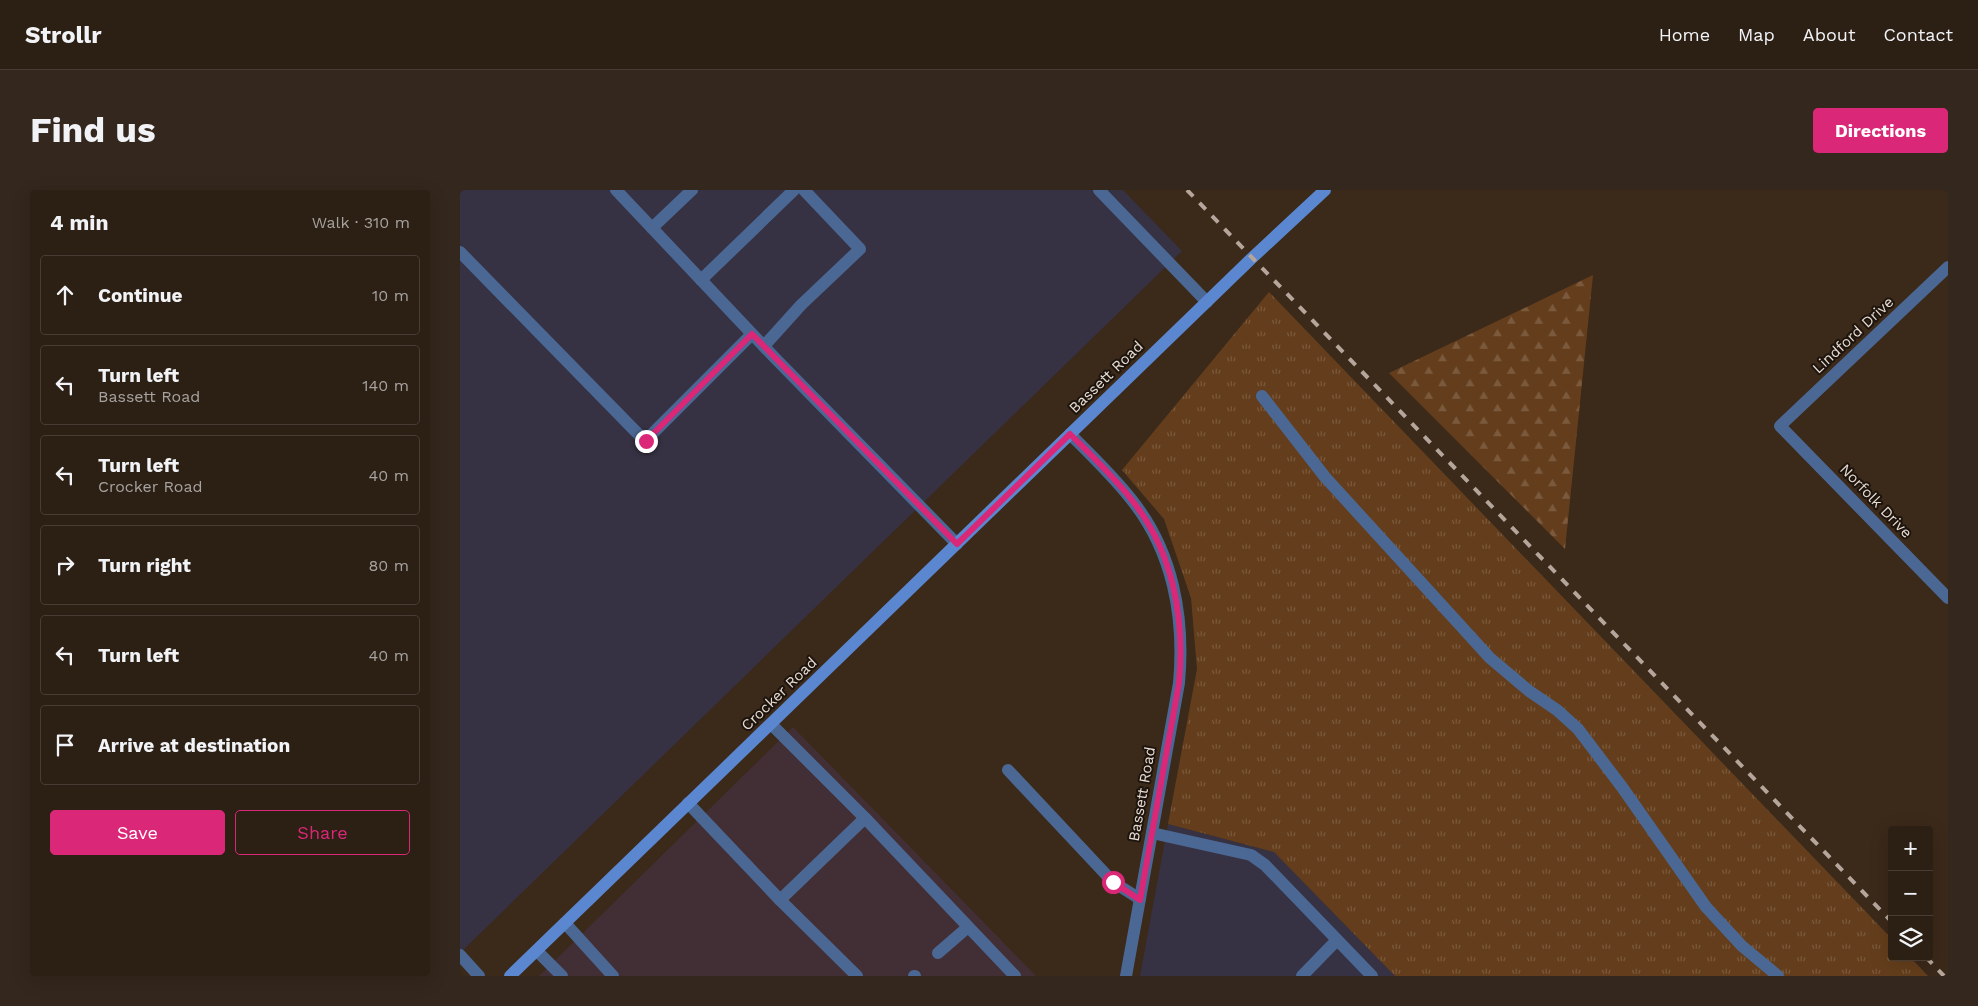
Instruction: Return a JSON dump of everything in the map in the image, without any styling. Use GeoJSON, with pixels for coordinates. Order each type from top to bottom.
{"type":"FeatureCollection","features":[{"type":"Feature","properties":{"kind":"main road","name":"Bassett Road"},"geometry":{"type":"LineString","coordinates":[[1070,434],[1325,190]]}},
{"type":"Feature","properties":{"kind":"main road","name":"Crocker Road"},"geometry":{"type":"LineString","coordinates":[[510,976],[1070,434]]}},
{"type":"Feature","properties":{"kind":"street"},"geometry":{"type":"LineString","coordinates":[[616,190],[752,334],[957,544]]}},
{"type":"Feature","properties":{"kind":"street"},"geometry":{"type":"LineString","coordinates":[[652,228],[692,190]]}},
{"type":"Feature","properties":{"kind":"street"},"geometry":{"type":"LineString","coordinates":[[701,280],[794,190]]}},
{"type":"Feature","properties":{"kind":"street"},"geometry":{"type":"LineString","coordinates":[[764,346],[801,306],[860,248],[804,190]]}},
{"type":"Feature","properties":{"kind":"street"},"geometry":{"type":"LineString","coordinates":[[1099,190],[1207,302]]}},
{"type":"Feature","properties":{"kind":"street"},"geometry":{"type":"LineString","coordinates":[[460,252],[646,441],[752,334]]}},
{"type":"Feature","properties":{"kind":"street","name":"Lindford Drive"},"geometry":{"type":"LineString","coordinates":[[1780,426],[1948,267]]}},
{"type":"Feature","properties":{"kind":"street"},"geometry":{"type":"LineString","coordinates":[[1262,396],[1325,476],[1490,658],[1529,691],[1558,710],[1578,729],[1622,787],[1706,907],[1742,946],[1778,976]]}},
{"type":"Feature","properties":{"kind":"street","name":"Norfolk Drive"},"geometry":{"type":"LineString","coordinates":[[1780,426],[1948,598]]}},
{"type":"Feature","properties":{"kind":"street","name":"Bassett Road"},"geometry":{"type":"LineString","coordinates":[[1070,434],[1118,484],[1145,518],[1163,553],[1178,603],[1181,649],[1179,683],[1126,976]]}},
{"type":"Feature","properties":{"kind":"street"},"geometry":{"type":"LineString","coordinates":[[771,724],[1015,976]]}},
{"type":"Feature","properties":{"kind":"street"},"geometry":{"type":"LineString","coordinates":[[1008,770],[1108,877],[1140,900]]}},
{"type":"Feature","properties":{"kind":"street"},"geometry":{"type":"LineString","coordinates":[[688,803],[780,900],[857,976]]}},
{"type":"Feature","properties":{"kind":"street"},"geometry":{"type":"LineString","coordinates":[[780,900],[864,818]]}},
{"type":"Feature","properties":{"kind":"street"},"geometry":{"type":"LineString","coordinates":[[1152,833],[1251,855],[1265,865],[1372,976]]}},
{"type":"Feature","properties":{"kind":"street"},"geometry":{"type":"LineString","coordinates":[[565,923],[613,976]]}},
{"type":"Feature","properties":{"kind":"street"},"geometry":{"type":"LineString","coordinates":[[938,953],[968,927]]}},
{"type":"Feature","properties":{"kind":"street"},"geometry":{"type":"LineString","coordinates":[[1302,976],[1337,940]]}},
{"type":"Feature","properties":{"kind":"street"},"geometry":{"type":"LineString","coordinates":[[536,951],[562,976]]}},
{"type":"Feature","properties":{"kind":"street"},"geometry":{"type":"LineString","coordinates":[[460,956],[479,976]]}},
{"type":"Feature","properties":{"kind":"shaded area"},"geometry":{"type":"Polygon","coordinates":[[[460,190],[1123,190],[1182,251],[460,953],[460,190]]]}},
{"type":"Feature","properties":{"kind":"shaded area"},"geometry":{"type":"Polygon","coordinates":[[[793,727],[1036,976],[539,976],[793,727]]]}},
{"type":"Feature","properties":{"kind":"shaded area"},"geometry":{"type":"Polygon","coordinates":[[[1168,824],[1274,852],[1395,976],[1140,976],[1168,824]]]}},
{"type":"Feature","properties":{"kind":"green space"},"geometry":{"type":"Polygon","coordinates":[[[1593,275],[1565,549],[1389,373],[1593,275]]]}},
{"type":"Feature","properties":{"kind":"green space"},"geometry":{"type":"Polygon","coordinates":[[[1269,292],[1888,935],[1888,961],[1914,961],[1928,976],[1395,976],[1274,852],[1168,824],[1197,669],[1191,598],[1164,519],[1122,470],[1269,292]]]}},
{"type":"Feature","properties":{"kind":"railway"},"geometry":{"type":"LineString","coordinates":[[1187,190],[1888,918]]}},
{"type":"Feature","properties":{"kind":"railway"},"geometry":{"type":"LineString","coordinates":[[1930,961],[1944,976]]}},
{"type":"Feature","properties":{"kind":"route"},"geometry":{"type":"LineString","coordinates":[[646,441],[752,334],[957,544],[1070,434],[1118,484],[1145,518],[1169,569],[1178,603],[1180,622],[1181,667],[1179,683],[1140,900],[1113,882]]}}]}
